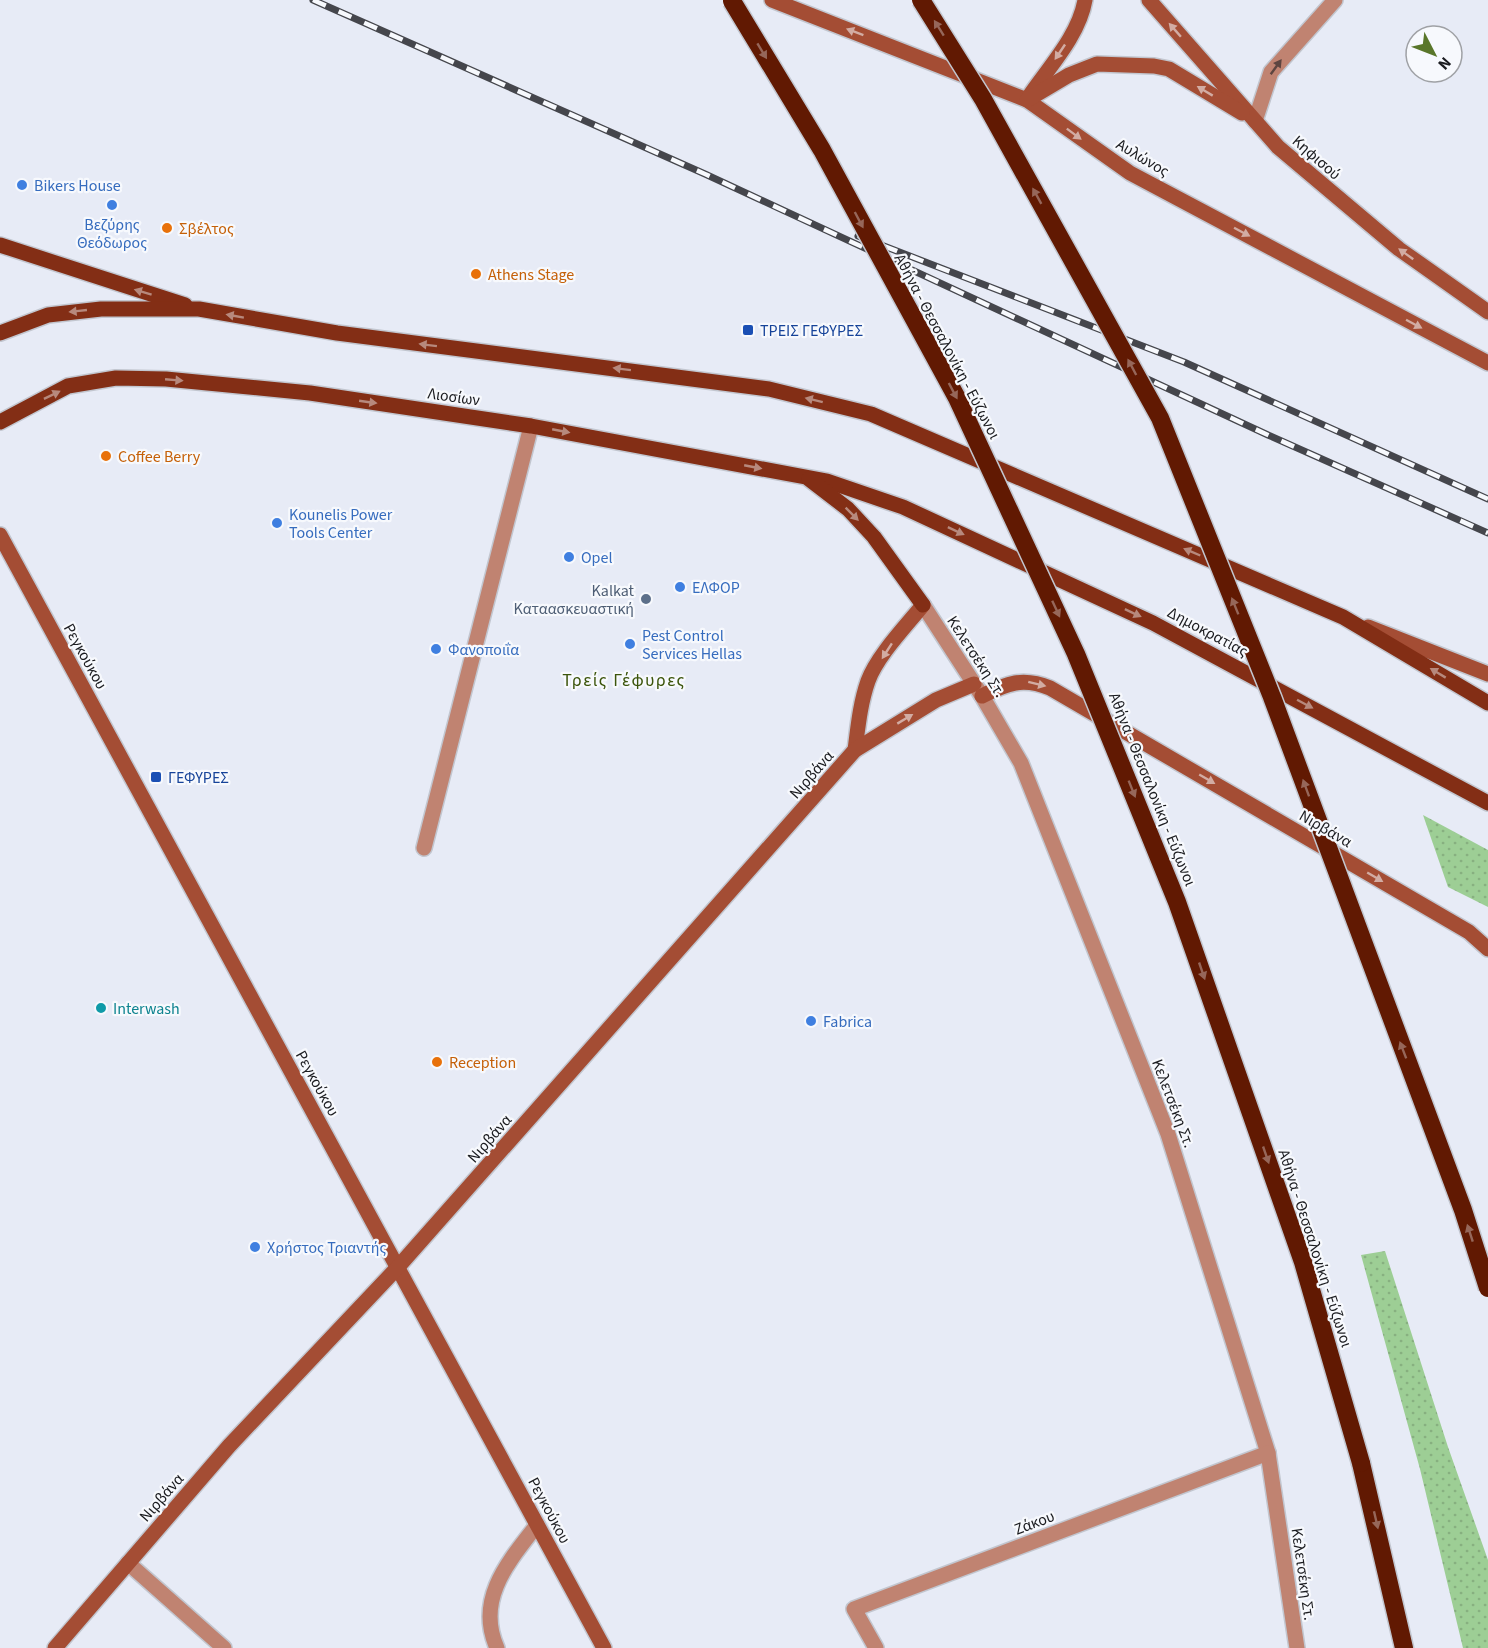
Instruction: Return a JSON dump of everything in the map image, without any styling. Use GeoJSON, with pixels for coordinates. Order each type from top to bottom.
{"type":"FeatureCollection","features":[{"type":"Feature","properties":{"kind":"highway","name":"Αθήνα - Θεσσαλονίκη - Εύζωνοι"},"geometry":{"type":"LineString","coordinates":[[731,0],[822,150],[957,398],[1076,654],[1181,913],[1303,1262],[1361,1463],[1404,1648]]}},
{"type":"Feature","properties":{"kind":"highway"},"geometry":{"type":"LineString","coordinates":[[921,0],[983,99],[1160,418],[1272,697],[1463,1210],[1488,1288]]}},
{"type":"Feature","properties":{"kind":"main road"},"geometry":{"type":"LineString","coordinates":[[0,245],[199,309],[337,333],[770,389],[871,414],[1342,617],[1488,703]]}},
{"type":"Feature","properties":{"kind":"main road"},"geometry":{"type":"LineString","coordinates":[[0,333],[48,315],[100,309],[199,309]]}},
{"type":"Feature","properties":{"kind":"main road","name":"Λιοσίων"},"geometry":{"type":"LineString","coordinates":[[0,422],[68,387],[116,378],[166,379],[310,393],[531,426],[827,481],[903,507]]}},
{"type":"Feature","properties":{"kind":"main road"},"geometry":{"type":"LineString","coordinates":[[807,477],[848,509],[874,537],[923,605]]}},
{"type":"Feature","properties":{"kind":"main road","name":"Δημοκρατίας"},"geometry":{"type":"LineString","coordinates":[[903,507],[1153,622],[1488,803]]}},
{"type":"Feature","properties":{"kind":"street","name":"Αυλώνος"},"geometry":{"type":"LineString","coordinates":[[772,0],[1027,99],[1130,172],[1488,363]]}},
{"type":"Feature","properties":{"kind":"street"},"geometry":{"type":"LineString","coordinates":[[1027,99],[1073,32],[1083,11],[1085,0]]}},
{"type":"Feature","properties":{"kind":"street","name":"Κηφισού"},"geometry":{"type":"LineString","coordinates":[[1149,0],[1278,147],[1399,249],[1488,312]]}},
{"type":"Feature","properties":{"kind":"street"},"geometry":{"type":"LineString","coordinates":[[1027,99],[1069,75],[1097,64],[1154,66],[1169,69],[1255,121],[1271,72],[1335,0]]}},
{"type":"Feature","properties":{"kind":"street"},"geometry":{"type":"LineString","coordinates":[[424,848],[531,426]]}},
{"type":"Feature","properties":{"kind":"street","name":"Ρεγκούκου"},"geometry":{"type":"LineString","coordinates":[[0,535],[604,1648]]}},
{"type":"Feature","properties":{"kind":"street"},"geometry":{"type":"LineString","coordinates":[[855,750],[859,714],[869,679],[893,642],[923,605]]}},
{"type":"Feature","properties":{"kind":"street","name":"Κελετσέκη Στ."},"geometry":{"type":"LineString","coordinates":[[923,605],[978,690],[1021,764],[1168,1134],[1268,1453],[1297,1648]]}},
{"type":"Feature","properties":{"kind":"street"},"geometry":{"type":"LineString","coordinates":[[1342,617],[1488,674]]}},
{"type":"Feature","properties":{"kind":"street","name":"Νιρβάνα"},"geometry":{"type":"LineString","coordinates":[[55,1648],[229,1446],[398,1266],[855,750],[936,700],[1021,681],[1050,688],[1469,932],[1488,949]]}},
{"type":"Feature","properties":{"kind":"street","name":"Ζάκου"},"geometry":{"type":"LineString","coordinates":[[876,1648],[855,1609],[1268,1453]]}},
{"type":"Feature","properties":{"kind":"street"},"geometry":{"type":"LineString","coordinates":[[497,1648],[493,1638],[491,1594],[508,1562],[537,1525]]}},
{"type":"Feature","properties":{"kind":"street"},"geometry":{"type":"LineString","coordinates":[[128,1563],[224,1648]]}},
{"type":"Feature","properties":{"kind":"green space"},"geometry":{"type":"Polygon","coordinates":[[[1423,815],[1488,850],[1488,907],[1448,887],[1423,815]]]}},
{"type":"Feature","properties":{"kind":"green space"},"geometry":{"type":"Polygon","coordinates":[[[1385,1251],[1448,1447],[1488,1560],[1488,1648],[1463,1648],[1420,1469],[1361,1255],[1385,1251]]]}},
{"type":"Feature","properties":{"kind":"railway"},"geometry":{"type":"LineString","coordinates":[[313,0],[705,174],[1268,435],[1488,533]]}},
{"type":"Feature","properties":{"kind":"railway"},"geometry":{"type":"LineString","coordinates":[[858,236],[1184,362],[1488,499]]}},
{"type":"Feature","properties":{"kind":"place","name":"Bikers House"},"geometry":{"type":"Point","coordinates":[22,185]}},
{"type":"Feature","properties":{"kind":"place","name":"Βεζύρης Θεόδωρος"},"geometry":{"type":"Point","coordinates":[112,205]}},
{"type":"Feature","properties":{"kind":"place","name":"Σβέλτος"},"geometry":{"type":"Point","coordinates":[167,228]}},
{"type":"Feature","properties":{"kind":"place","name":"Athens Stage"},"geometry":{"type":"Point","coordinates":[476,274]}},
{"type":"Feature","properties":{"kind":"place","name":"ΤΡΕΙΣ ΓΕΦΥΡΕΣ"},"geometry":{"type":"Point","coordinates":[748,330]}},
{"type":"Feature","properties":{"kind":"place","name":"Coffee Berry"},"geometry":{"type":"Point","coordinates":[106,456]}},
{"type":"Feature","properties":{"kind":"place","name":"Kounelis Power Tools Center"},"geometry":{"type":"Point","coordinates":[277,523]}},
{"type":"Feature","properties":{"kind":"place","name":"Opel"},"geometry":{"type":"Point","coordinates":[569,557]}},
{"type":"Feature","properties":{"kind":"place","name":"ΕΛΦΟΡ"},"geometry":{"type":"Point","coordinates":[680,587]}},
{"type":"Feature","properties":{"kind":"place","name":"Kalkat Καταασκευαστική"},"geometry":{"type":"Point","coordinates":[646,599]}},
{"type":"Feature","properties":{"kind":"place","name":"Pest Control Services Hellas"},"geometry":{"type":"Point","coordinates":[630,644]}},
{"type":"Feature","properties":{"kind":"place","name":"Φανοποιΐα"},"geometry":{"type":"Point","coordinates":[436,649]}},
{"type":"Feature","properties":{"kind":"place","name":"ΓΕΦΥΡΕΣ"},"geometry":{"type":"Point","coordinates":[156,777]}},
{"type":"Feature","properties":{"kind":"place","name":"Interwash"},"geometry":{"type":"Point","coordinates":[101,1008]}},
{"type":"Feature","properties":{"kind":"place","name":"Fabrica"},"geometry":{"type":"Point","coordinates":[811,1021]}},
{"type":"Feature","properties":{"kind":"place","name":"Reception"},"geometry":{"type":"Point","coordinates":[437,1062]}},
{"type":"Feature","properties":{"kind":"place","name":"Χρήστος Τριαντής"},"geometry":{"type":"Point","coordinates":[255,1247]}},
{"type":"Feature","properties":{"kind":"district","name":"Τρείς Γέφυρες"},"geometry":{"type":"Point","coordinates":[624,680]}}]}
